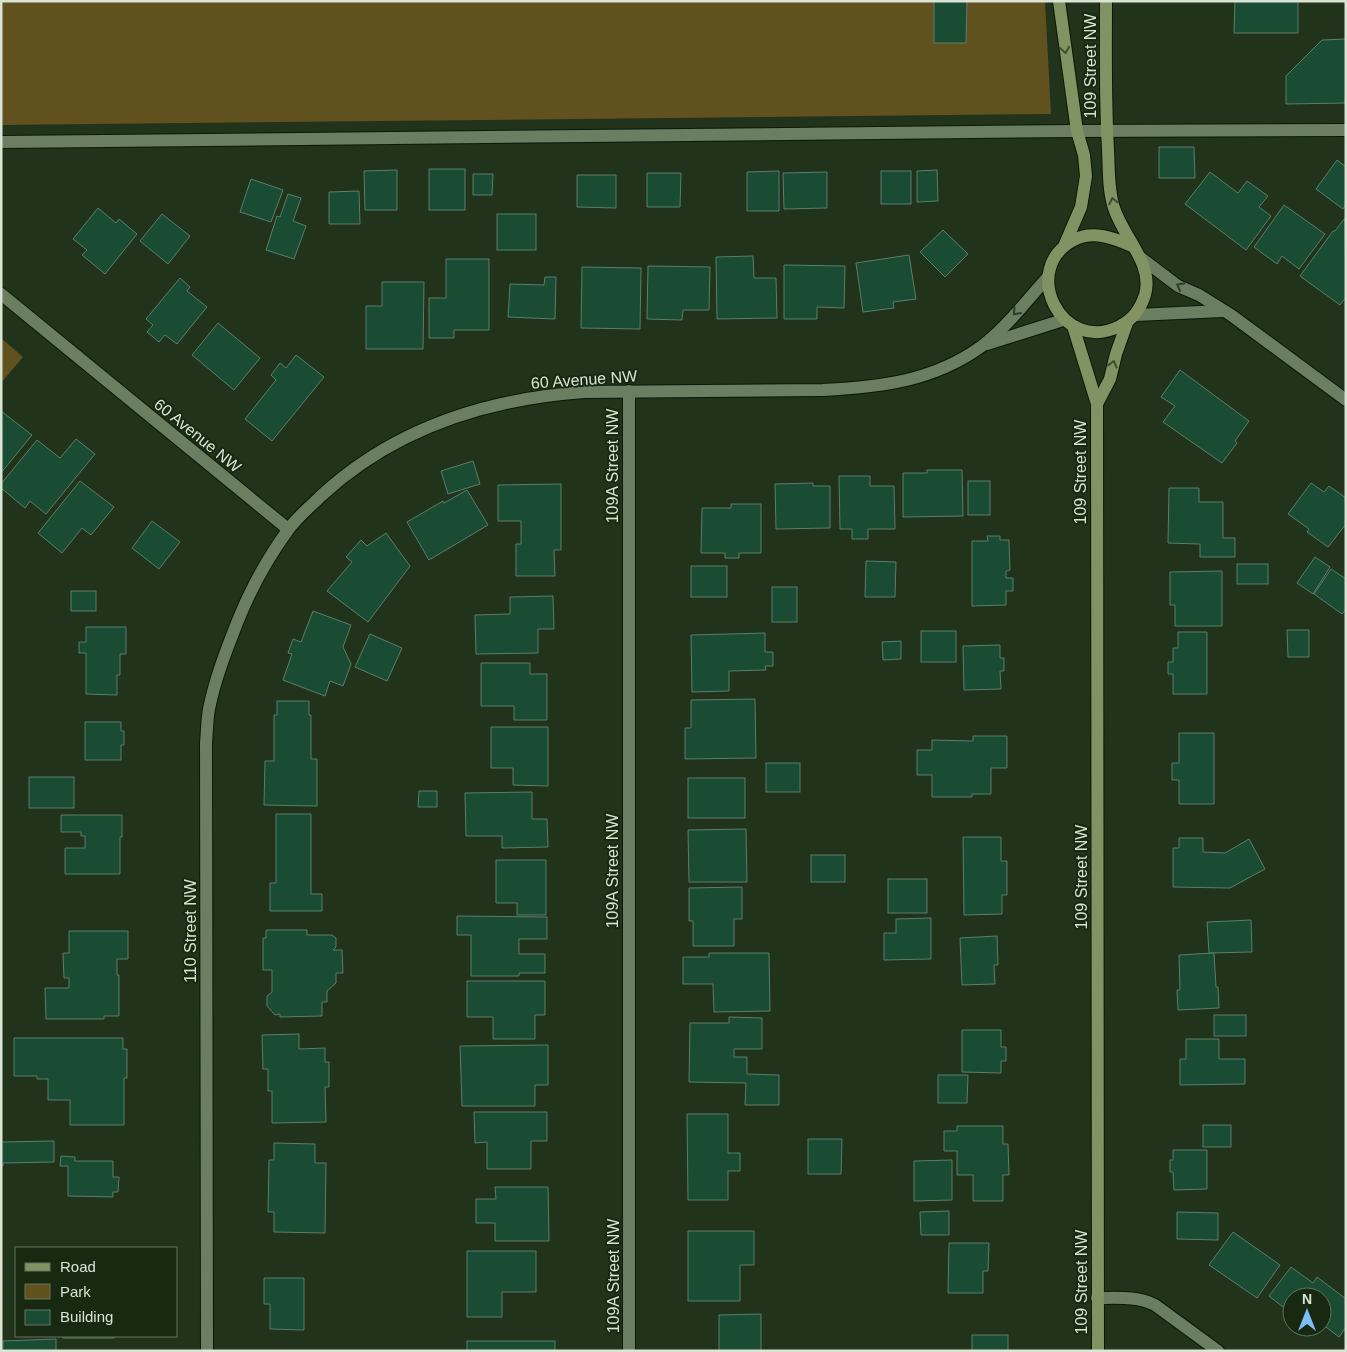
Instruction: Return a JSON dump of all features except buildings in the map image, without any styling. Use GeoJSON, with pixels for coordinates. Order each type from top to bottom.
{"type":"FeatureCollection","features":[{"type":"Feature","properties":{"kind":"street","name":"109 Street NW"},"geometry":{"type":"LineString","coordinates":[[1059,1],[1077,131],[1084,155],[1086,176],[1081,207],[1065,244]]}},
{"type":"Feature","properties":{"kind":"street","name":"109 Street NW"},"geometry":{"type":"LineString","coordinates":[[1106,1],[1109,179],[1114,208],[1132,246]]}},
{"type":"Feature","properties":{"kind":"street"},"geometry":{"type":"LineString","coordinates":[[1,142],[1346,130]]}},
{"type":"Feature","properties":{"kind":"street"},"geometry":{"type":"LineString","coordinates":[[1222,311],[1131,319],[1111,331],[1085,332],[1068,323],[1051,296],[1048,277],[1050,266],[1056,254],[1065,244],[1080,237],[1098,235],[1114,238],[1132,246],[1141,258],[1178,286],[1200,294],[1346,400]]}},
{"type":"Feature","properties":{"kind":"street"},"geometry":{"type":"LineString","coordinates":[[1131,319],[1146,293],[1146,273],[1141,258]]}},
{"type":"Feature","properties":{"kind":"street","name":"60 Avenue NW"},"geometry":{"type":"LineString","coordinates":[[1,294],[288,529],[331,488],[368,458],[409,435],[453,417],[500,403],[547,395],[584,392],[860,388],[926,376],[954,363],[982,345],[1005,324],[1048,277]]}},
{"type":"Feature","properties":{"kind":"street","name":"109 Street NW"},"geometry":{"type":"LineString","coordinates":[[1096,404],[1110,379],[1116,354],[1131,319]]}},
{"type":"Feature","properties":{"kind":"street","name":"109 Street NW"},"geometry":{"type":"LineString","coordinates":[[1068,323],[1096,404],[1098,1351]]}},
{"type":"Feature","properties":{"kind":"street","name":"60 Avenue NW"},"geometry":{"type":"LineString","coordinates":[[982,345],[1068,323]]}},
{"type":"Feature","properties":{"kind":"street","name":"109A Street NW"},"geometry":{"type":"LineString","coordinates":[[629,391],[629,1351]]}},
{"type":"Feature","properties":{"kind":"street","name":"110 Street NW"},"geometry":{"type":"LineString","coordinates":[[207,1351],[206,743],[208,711],[216,679],[246,601],[262,570],[288,529]]}},
{"type":"Feature","properties":{"kind":"street"},"geometry":{"type":"LineString","coordinates":[[1097,1298],[1137,1298],[1145,1300],[1218,1351]]}},
{"type":"Feature","properties":{"kind":"green space"},"geometry":{"type":"Polygon","coordinates":[[[1,1],[1045,1],[1051,114],[1,125],[1,1]]]}},
{"type":"Feature","properties":{"kind":"green space"},"geometry":{"type":"Polygon","coordinates":[[[1,338],[23,357],[1,383],[1,338]]]}}]}
